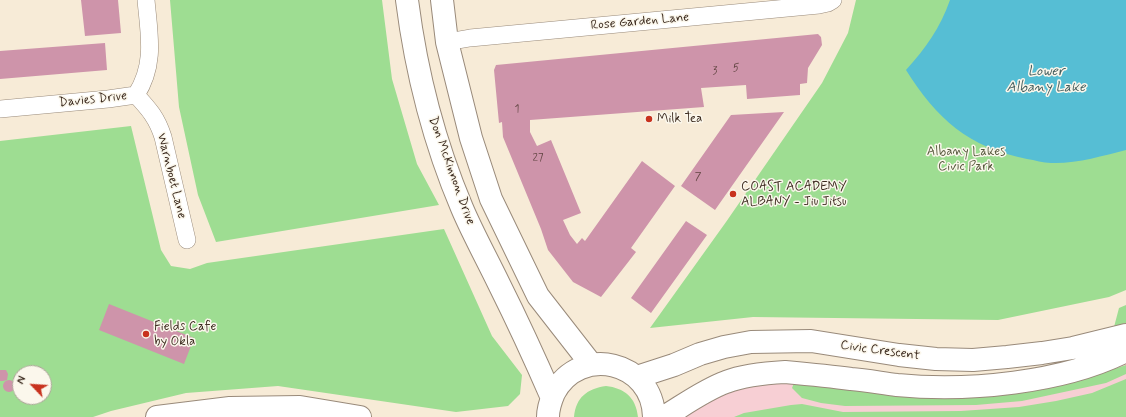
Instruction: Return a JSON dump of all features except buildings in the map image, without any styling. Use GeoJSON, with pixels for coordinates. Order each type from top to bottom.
{"type":"FeatureCollection","features":[{"type":"Feature","properties":{"kind":"main road","name":"Don McKinnon Drive"},"geometry":{"type":"LineString","coordinates":[[407,0],[412,40],[427,104],[443,159],[462,208],[523,333],[546,411]]}},
{"type":"Feature","properties":{"kind":"main road"},"geometry":{"type":"LineString","coordinates":[[442,0],[447,42],[471,138],[491,199],[538,296],[591,364]]}},
{"type":"Feature","properties":{"kind":"main road","name":"Civic Crescent"},"geometry":{"type":"LineString","coordinates":[[637,377],[674,366],[700,354],[724,347],[751,342],[811,341],[899,355],[936,359],[973,360],[1007,358],[1073,348],[1126,335]]}},
{"type":"Feature","properties":{"kind":"main road"},"geometry":{"type":"LineString","coordinates":[[664,417],[711,388],[727,381],[767,373],[785,372],[897,385],[976,385],[1037,379],[1090,366],[1113,358],[1126,351]]}},
{"type":"Feature","properties":{"kind":"main road"},"geometry":{"type":"LineString","coordinates":[[546,411],[558,386],[567,376],[578,369],[591,364],[608,364],[623,368],[637,377],[651,398],[654,417]]}},
{"type":"Feature","properties":{"kind":"main road"},"geometry":{"type":"LineString","coordinates":[[157,417],[230,408],[300,407],[360,417]]}},
{"type":"Feature","properties":{"kind":"street","name":"Davies Drive"},"geometry":{"type":"LineString","coordinates":[[0,109],[136,95],[143,84],[149,64],[150,41],[146,0]]}},
{"type":"Feature","properties":{"kind":"street","name":"Rose Garden Lane"},"geometry":{"type":"LineString","coordinates":[[447,42],[465,38],[819,5],[833,0]]}},
{"type":"Feature","properties":{"kind":"street","name":"Warnboet Lane"},"geometry":{"type":"LineString","coordinates":[[136,95],[158,122],[163,137],[187,240]]}},
{"type":"Feature","properties":{"kind":"shaded area"},"geometry":{"type":"Polygon","coordinates":[[[1126,351],[1126,417],[664,417],[727,381],[940,386],[1126,351]]]}},
{"type":"Feature","properties":{"kind":"green space"},"geometry":{"type":"Polygon","coordinates":[[[170,0],[382,0],[392,79],[417,164],[439,205],[216,242],[198,195],[179,107],[170,0]]]}},
{"type":"Feature","properties":{"kind":"green space","name":"Albany Lakes Civic Park"},"geometry":{"type":"Polygon","coordinates":[[[856,0],[1126,0],[1126,290],[1109,297],[998,320],[753,317],[650,328],[726,222],[822,83],[848,33],[856,0]]]}},
{"type":"Feature","properties":{"kind":"green space"},"geometry":{"type":"Polygon","coordinates":[[[131,126],[161,250],[171,266],[190,269],[207,263],[444,229],[492,336],[522,375],[520,394],[508,406],[456,412],[278,386],[186,393],[111,411],[93,417],[0,417],[0,141],[131,126]]]}},
{"type":"Feature","properties":{"kind":"green space"},"geometry":{"type":"Polygon","coordinates":[[[1126,305],[1126,323],[1114,327],[1119,308],[1126,305]]]}},
{"type":"Feature","properties":{"kind":"green space"},"geometry":{"type":"Polygon","coordinates":[[[1126,365],[1126,374],[1106,383],[1022,401],[976,405],[845,406],[821,403],[802,398],[792,388],[794,383],[1081,380],[1126,365]]]}},
{"type":"Feature","properties":{"kind":"green space"},"geometry":{"type":"Polygon","coordinates":[[[1126,379],[1126,417],[734,417],[744,413],[802,404],[843,412],[961,411],[1019,407],[1092,393],[1126,379]]]}},
{"type":"Feature","properties":{"kind":"green space"},"geometry":{"type":"Polygon","coordinates":[[[606,386],[624,391],[635,404],[638,417],[574,417],[577,404],[584,395],[593,389],[606,386]]]}},
{"type":"Feature","properties":{"kind":"water","name":"Lower Albany Lake"},"geometry":{"type":"Polygon","coordinates":[[[950,0],[1126,0],[1126,150],[1079,161],[1045,163],[1006,154],[988,147],[971,138],[942,117],[906,70],[932,37],[942,20],[950,0]]]}},
{"type":"Feature","properties":{"kind":"place","name":"Milk Tea"},"geometry":{"type":"Point","coordinates":[649,119]}},
{"type":"Feature","properties":{"kind":"place","name":"COAST ACADEMY ALBANY - Jiu Jitsu"},"geometry":{"type":"Point","coordinates":[733,194]}},
{"type":"Feature","properties":{"kind":"place","name":"Fields Cafe by Okla"},"geometry":{"type":"Point","coordinates":[146,334]}}]}
